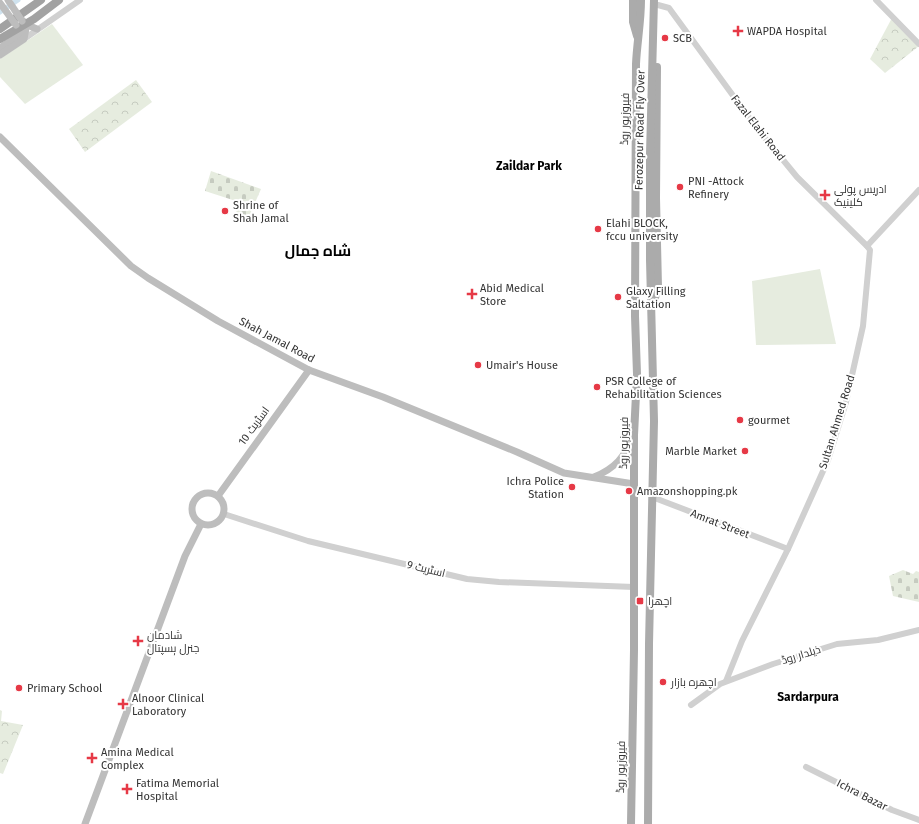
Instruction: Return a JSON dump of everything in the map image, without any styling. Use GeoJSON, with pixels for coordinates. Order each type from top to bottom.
{"type":"FeatureCollection","features":[{"type":"Feature","properties":{"kind":"highway"},"geometry":{"type":"LineString","coordinates":[[0,28],[41,0]]}},
{"type":"Feature","properties":{"kind":"highway"},"geometry":{"type":"LineString","coordinates":[[0,39],[20,24],[59,0]]}},
{"type":"Feature","properties":{"kind":"main road"},"geometry":{"type":"LineString","coordinates":[[0,55],[24,38],[26,33],[8,0]]}},
{"type":"Feature","properties":{"kind":"main road","name":"فیروزپور روڈ"},"geometry":{"type":"LineString","coordinates":[[633,0],[633,22],[637,38]]}},
{"type":"Feature","properties":{"kind":"main road","name":"فیروزپور روڈ"},"geometry":{"type":"LineString","coordinates":[[631,824],[634,435],[636,374],[635,201],[637,38],[641,20],[641,0]]}},
{"type":"Feature","properties":{"kind":"main road"},"geometry":{"type":"LineString","coordinates":[[648,824],[654,421],[651,315],[658,287],[656,198],[657,2]]}},
{"type":"Feature","properties":{"kind":"main road","name":"Ferozepur Road Fly Over"},"geometry":{"type":"LineString","coordinates":[[651,315],[650,146],[657,2]]}},
{"type":"Feature","properties":{"kind":"main road"},"geometry":{"type":"LineString","coordinates":[[0,3],[20,24],[37,29]]}},
{"type":"Feature","properties":{"kind":"main road"},"geometry":{"type":"LineString","coordinates":[[0,48],[19,35],[20,24]]}},
{"type":"Feature","properties":{"kind":"main road","name":"Shah Jamal Road"},"geometry":{"type":"LineString","coordinates":[[0,137],[137,270],[218,321],[309,370],[383,397],[564,473],[634,484]]}},
{"type":"Feature","properties":{"kind":"main road","name":"اسٹریٹ 10"},"geometry":{"type":"LineString","coordinates":[[218,496],[309,370]]}},
{"type":"Feature","properties":{"kind":"main road"},"geometry":{"type":"LineString","coordinates":[[594,477],[608,472],[617,464],[634,435]]}},
{"type":"Feature","properties":{"kind":"main road"},"geometry":{"type":"LineString","coordinates":[[203,494],[213,494],[218,496],[224,504],[224,514],[221,519],[212,525],[201,524],[192,514],[192,504],[203,494]]}},
{"type":"Feature","properties":{"kind":"main road"},"geometry":{"type":"LineString","coordinates":[[85,824],[185,556],[201,524]]}},
{"type":"Feature","properties":{"kind":"street"},"geometry":{"type":"LineString","coordinates":[[24,38],[80,0]]}},
{"type":"Feature","properties":{"kind":"street"},"geometry":{"type":"LineString","coordinates":[[876,0],[917,36],[919,44]]}},
{"type":"Feature","properties":{"kind":"street","name":"Fazal Elahi Road"},"geometry":{"type":"LineString","coordinates":[[657,2],[669,8],[746,116],[797,177],[867,246]]}},
{"type":"Feature","properties":{"kind":"street"},"geometry":{"type":"LineString","coordinates":[[867,246],[919,190]]}},
{"type":"Feature","properties":{"kind":"street","name":"Sultan Ahmed Road"},"geometry":{"type":"LineString","coordinates":[[726,681],[742,641],[788,549],[828,460],[846,402],[863,326],[870,250],[867,246]]}},
{"type":"Feature","properties":{"kind":"street","name":"Amrat Street"},"geometry":{"type":"LineString","coordinates":[[652,497],[788,549]]}},
{"type":"Feature","properties":{"kind":"street","name":"اسٹریٹ 9"},"geometry":{"type":"LineString","coordinates":[[224,514],[308,541],[467,579],[499,582],[634,587]]}},
{"type":"Feature","properties":{"kind":"street","name":"ذیلدار روڈ"},"geometry":{"type":"LineString","coordinates":[[691,705],[726,681],[773,664],[837,644],[878,640],[919,630]]}},
{"type":"Feature","properties":{"kind":"street","name":"Ichra Bazar"},"geometry":{"type":"LineString","coordinates":[[806,767],[892,810],[919,820]]}},
{"type":"Feature","properties":{"kind":"street"},"geometry":{"type":"LineString","coordinates":[[916,824],[919,820]]}},
{"type":"Feature","properties":{"kind":"green space"},"geometry":{"type":"Polygon","coordinates":[[[893,16],[919,46],[885,73],[870,59],[893,16]]]}},
{"type":"Feature","properties":{"kind":"green space"},"geometry":{"type":"Polygon","coordinates":[[[52,24],[83,65],[25,104],[0,77],[0,59],[52,24]]]}},
{"type":"Feature","properties":{"kind":"green space"},"geometry":{"type":"Polygon","coordinates":[[[136,80],[152,102],[85,152],[69,129],[136,80]]]}},
{"type":"Feature","properties":{"kind":"green space"},"geometry":{"type":"Polygon","coordinates":[[[211,171],[261,189],[247,221],[235,217],[239,202],[205,191],[211,171]]]}},
{"type":"Feature","properties":{"kind":"green space"},"geometry":{"type":"Polygon","coordinates":[[[820,269],[836,344],[756,345],[752,281],[820,269]]]}},
{"type":"Feature","properties":{"kind":"green space"},"geometry":{"type":"Polygon","coordinates":[[[903,570],[913,574],[916,571],[919,572],[919,602],[893,596],[889,576],[903,570]]]}},
{"type":"Feature","properties":{"kind":"green space"},"geometry":{"type":"Polygon","coordinates":[[[0,710],[2,711],[1,721],[23,725],[3,774],[0,773],[0,710]]]}},
{"type":"Feature","properties":{"kind":"waterway"},"geometry":{"type":"LineString","coordinates":[[0,12],[18,0]]}},
{"type":"Feature","properties":{"kind":"place","name":"WAPDA Hospital"},"geometry":{"type":"Point","coordinates":[738,31]}},
{"type":"Feature","properties":{"kind":"place","name":"SCB"},"geometry":{"type":"Point","coordinates":[665,38]}},
{"type":"Feature","properties":{"kind":"place","name":"PNI -Attock Refinery"},"geometry":{"type":"Point","coordinates":[680,187]}},
{"type":"Feature","properties":{"kind":"place","name":"ادریس پولی کلینیک"},"geometry":{"type":"Point","coordinates":[825,195]}},
{"type":"Feature","properties":{"kind":"place","name":"Shrine of Shah Jamal"},"geometry":{"type":"Point","coordinates":[225,211]}},
{"type":"Feature","properties":{"kind":"place","name":"Elahi BLOCK, fccu university"},"geometry":{"type":"Point","coordinates":[598,229]}},
{"type":"Feature","properties":{"kind":"place","name":"Abid Medical Store"},"geometry":{"type":"Point","coordinates":[472,294]}},
{"type":"Feature","properties":{"kind":"place","name":"Glaxy Filling Saltation"},"geometry":{"type":"Point","coordinates":[618,297]}},
{"type":"Feature","properties":{"kind":"place","name":"Umair's House"},"geometry":{"type":"Point","coordinates":[478,365]}},
{"type":"Feature","properties":{"kind":"place","name":"PSR College of Rehabilitation Sciences"},"geometry":{"type":"Point","coordinates":[597,387]}},
{"type":"Feature","properties":{"kind":"place","name":"gourmet"},"geometry":{"type":"Point","coordinates":[740,420]}},
{"type":"Feature","properties":{"kind":"place","name":"Marble Market"},"geometry":{"type":"Point","coordinates":[745,451]}},
{"type":"Feature","properties":{"kind":"place","name":"Ichra Police Station"},"geometry":{"type":"Point","coordinates":[572,487]}},
{"type":"Feature","properties":{"kind":"place","name":"Amazonshopping.pk"},"geometry":{"type":"Point","coordinates":[629,491]}},
{"type":"Feature","properties":{"kind":"place","name":"اچھرا"},"geometry":{"type":"Point","coordinates":[640,601]}},
{"type":"Feature","properties":{"kind":"place","name":"شادمان جنرل ہسپتال"},"geometry":{"type":"Point","coordinates":[138,641]}},
{"type":"Feature","properties":{"kind":"place","name":"اچھرہ بازار"},"geometry":{"type":"Point","coordinates":[663,682]}},
{"type":"Feature","properties":{"kind":"place","name":"Primary School"},"geometry":{"type":"Point","coordinates":[19,688]}},
{"type":"Feature","properties":{"kind":"place","name":"Alnoor Clinical Laboratory"},"geometry":{"type":"Point","coordinates":[123,704]}},
{"type":"Feature","properties":{"kind":"place","name":"Amina Medical Complex"},"geometry":{"type":"Point","coordinates":[92,758]}},
{"type":"Feature","properties":{"kind":"place","name":"Fatima Memorial Hospital"},"geometry":{"type":"Point","coordinates":[127,789]}},
{"type":"Feature","properties":{"kind":"district","name":"Zaildar Park"},"geometry":{"type":"Point","coordinates":[529,166]}},
{"type":"Feature","properties":{"kind":"district","name":"شاہ جمال"},"geometry":{"type":"Point","coordinates":[318,251]}},
{"type":"Feature","properties":{"kind":"district","name":"Sardarpura"},"geometry":{"type":"Point","coordinates":[808,697]}}]}
